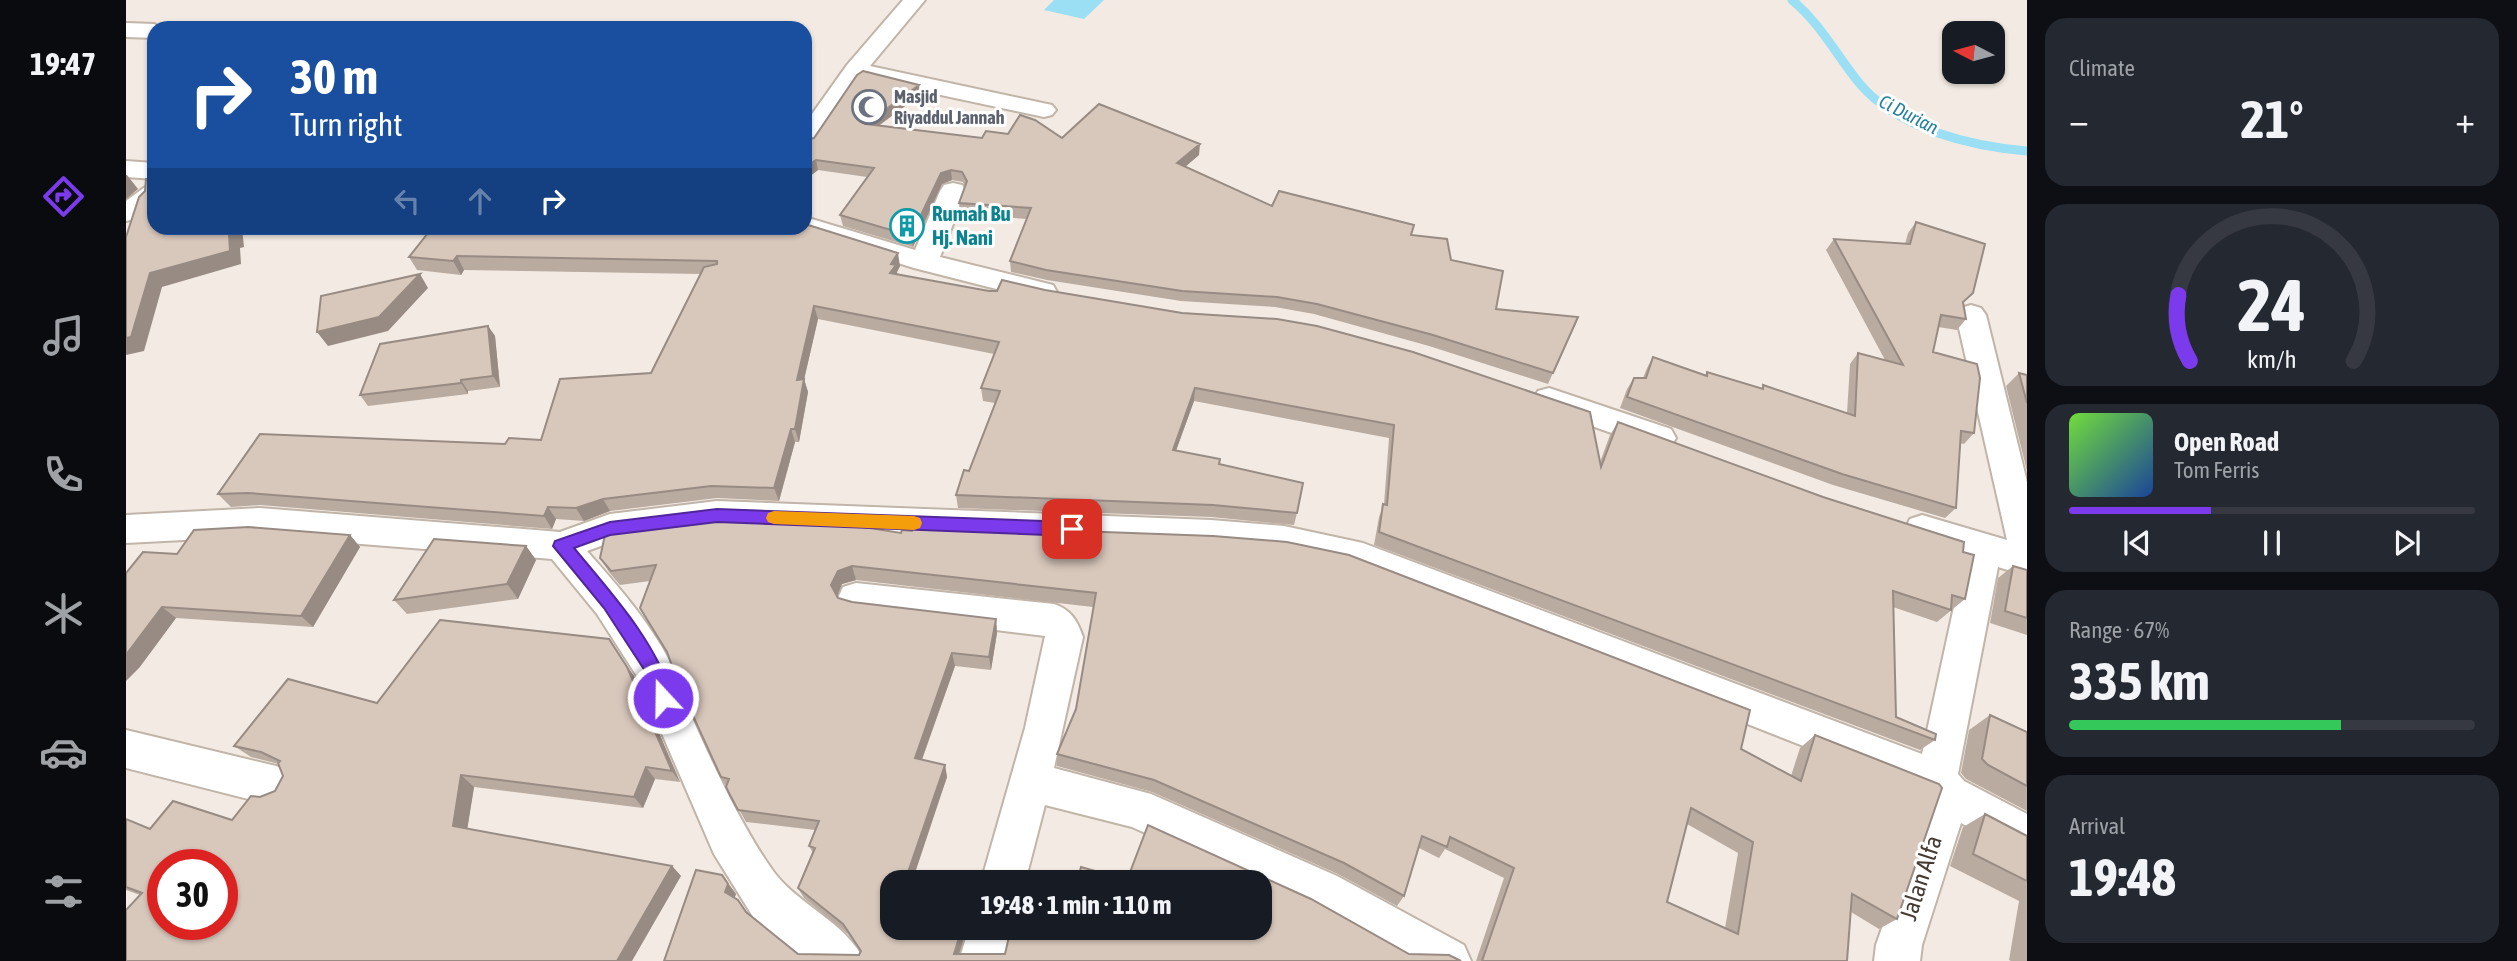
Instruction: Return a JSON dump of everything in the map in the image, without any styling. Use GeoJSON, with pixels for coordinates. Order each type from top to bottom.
{"type":"FeatureCollection","features":[{"type":"Feature","properties":{"kind":"street"},"geometry":{"type":"LineString","coordinates":[[812,132],[855,70],[914,0]]}},
{"type":"Feature","properties":{"kind":"street"},"geometry":{"type":"LineString","coordinates":[[126,30],[147,31]]}},
{"type":"Feature","properties":{"kind":"street"},"geometry":{"type":"LineString","coordinates":[[855,70],[1044,110]]}},
{"type":"Feature","properties":{"kind":"street"},"geometry":{"type":"LineString","coordinates":[[126,169],[147,170]]}},
{"type":"Feature","properties":{"kind":"street"},"geometry":{"type":"LineString","coordinates":[[924,262],[953,191]]}},
{"type":"Feature","properties":{"kind":"street"},"geometry":{"type":"LineString","coordinates":[[126,213],[147,198]]}},
{"type":"Feature","properties":{"kind":"street"},"geometry":{"type":"LineString","coordinates":[[812,227],[924,262],[1073,297]]}},
{"type":"Feature","properties":{"kind":"street"},"geometry":{"type":"LineString","coordinates":[[1971,315],[2027,552]]}},
{"type":"Feature","properties":{"kind":"street"},"geometry":{"type":"LineString","coordinates":[[1524,391],[1681,446]]}},
{"type":"Feature","properties":{"kind":"street"},"geometry":{"type":"LineString","coordinates":[[126,529],[260,522],[561,546],[610,528],[717,516],[1212,534],[1283,541],[1351,553],[1943,787],[2027,837]]}},
{"type":"Feature","properties":{"kind":"street"},"geometry":{"type":"LineString","coordinates":[[1896,521],[2027,561]]}},
{"type":"Feature","properties":{"kind":"street"},"geometry":{"type":"LineString","coordinates":[[561,546],[610,603],[655,671],[663,698],[718,815],[755,884],[771,904],[841,961]]}},
{"type":"Feature","properties":{"kind":"street","name":"Jalan Alfa"},"geometry":{"type":"LineString","coordinates":[[1897,961],[1899,945],[1943,787],[1984,550]]}},
{"type":"Feature","properties":{"kind":"street"},"geometry":{"type":"LineString","coordinates":[[856,598],[1054,620],[1061,628],[1064,637],[1006,870]]}},
{"type":"Feature","properties":{"kind":"street"},"geometry":{"type":"LineString","coordinates":[[126,749],[276,786]]}},
{"type":"Feature","properties":{"kind":"street"},"geometry":{"type":"LineString","coordinates":[[1030,782],[1148,813],[1322,891],[1448,961]]}},
{"type":"Feature","properties":{"kind":"street"},"geometry":{"type":"LineString","coordinates":[[982,961],[988,940]]}},
{"type":"Feature","properties":{"kind":"water"},"geometry":{"type":"Polygon","coordinates":[[[1054,0],[1104,0],[1084,19],[1044,10],[1054,0]]]}},
{"type":"Feature","properties":{"kind":"building"},"geometry":{"type":"Polygon","coordinates":[[[863,71],[919,85],[866,124],[982,138],[986,131],[1008,134],[1020,115],[1035,120],[1062,138],[1099,104],[1200,144],[1177,163],[1272,206],[1279,191],[1414,225],[1411,235],[1447,239],[1451,260],[1503,271],[1496,309],[1578,317],[1553,373],[1433,335],[1317,304],[1277,297],[1182,291],[1046,270],[1010,261],[1031,208],[959,203],[967,181],[962,172],[951,170],[941,173],[911,236],[840,215],[874,168],[816,160],[812,163],[812,138],[857,75],[863,71]]]}},
{"type":"Feature","properties":{"kind":"building"},"geometry":{"type":"Polygon","coordinates":[[[146,179],[147,235],[229,235],[230,251],[150,273],[131,337],[126,338],[126,237],[139,197],[145,191],[146,179]]]}},
{"type":"Feature","properties":{"kind":"building"},"geometry":{"type":"Polygon","coordinates":[[[1916,222],[1985,244],[1973,293],[1963,302],[1966,319],[1941,315],[1933,352],[1977,364],[1980,378],[1974,433],[1961,431],[1956,508],[1842,474],[1627,397],[1634,378],[1646,378],[1653,357],[1707,376],[1707,372],[1763,389],[1763,385],[1855,416],[1858,353],[1903,365],[1834,239],[1910,244],[1916,222]]]}},
{"type":"Feature","properties":{"kind":"building"},"geometry":{"type":"Polygon","coordinates":[[[812,226],[898,253],[891,264],[896,265],[890,273],[989,291],[997,291],[1002,280],[1182,313],[1277,319],[1317,326],[1413,352],[1590,412],[1601,467],[1618,422],[1823,497],[1964,542],[1963,552],[1974,555],[1965,599],[1952,595],[1951,610],[1893,591],[1896,717],[1936,734],[1935,740],[1379,532],[1383,504],[1387,505],[1394,425],[1195,388],[1173,450],[1220,459],[1219,464],[1303,483],[1297,513],[1213,505],[956,495],[964,470],[969,471],[1000,391],[981,388],[999,342],[814,306],[797,380],[804,379],[795,429],[791,429],[774,488],[711,486],[603,499],[576,508],[548,507],[544,516],[248,493],[218,494],[260,434],[505,444],[509,438],[541,440],[560,379],[651,373],[704,267],[717,264],[717,261],[457,256],[453,261],[409,257],[426,235],[812,235],[812,226]]]}},
{"type":"Feature","properties":{"kind":"building"},"geometry":{"type":"Polygon","coordinates":[[[420,274],[379,317],[317,332],[321,296],[420,274]]]}},
{"type":"Feature","properties":{"kind":"building"},"geometry":{"type":"Polygon","coordinates":[[[488,326],[493,376],[461,380],[461,383],[360,395],[380,344],[488,326]]]}},
{"type":"Feature","properties":{"kind":"building"},"geometry":{"type":"Polygon","coordinates":[[[2019,373],[2027,375],[2027,403],[2019,373]]]}},
{"type":"Feature","properties":{"kind":"building"},"geometry":{"type":"Polygon","coordinates":[[[711,517],[831,522],[901,533],[902,530],[912,531],[914,525],[1213,536],[1287,542],[1349,555],[1750,710],[1741,749],[1801,781],[1815,735],[1939,784],[1942,788],[1897,919],[1852,894],[1847,961],[1482,961],[1514,868],[1450,837],[1447,847],[1422,836],[1404,896],[1344,863],[1154,780],[1057,754],[1076,709],[1096,593],[852,566],[838,571],[831,585],[838,598],[852,602],[996,619],[989,657],[952,653],[915,758],[945,765],[909,870],[880,870],[880,940],[958,940],[954,954],[1005,954],[1008,940],[1272,940],[1272,881],[1311,899],[1409,954],[1449,955],[1461,961],[664,961],[696,870],[722,875],[728,884],[725,892],[738,900],[746,912],[798,954],[859,955],[861,951],[843,924],[798,888],[815,848],[809,846],[819,821],[738,810],[726,787],[729,779],[721,777],[678,683],[667,652],[640,608],[656,565],[611,571],[600,558],[606,530],[711,517]],[[1691,808],[1667,902],[1738,934],[1753,842],[1691,808]]]}},
{"type":"Feature","properties":{"kind":"building"},"geometry":{"type":"Polygon","coordinates":[[[248,527],[350,535],[301,616],[162,607],[126,655],[126,573],[143,552],[177,554],[194,530],[248,527]]]}},
{"type":"Feature","properties":{"kind":"building"},"geometry":{"type":"Polygon","coordinates":[[[434,539],[526,546],[507,584],[394,600],[434,539]]]}},
{"type":"Feature","properties":{"kind":"building"},"geometry":{"type":"Polygon","coordinates":[[[2013,566],[2027,570],[2027,618],[2005,611],[2013,566]]]}},
{"type":"Feature","properties":{"kind":"building"},"geometry":{"type":"Polygon","coordinates":[[[440,620],[609,639],[627,667],[672,771],[646,767],[634,797],[461,775],[453,826],[672,866],[617,961],[126,961],[126,910],[142,893],[126,887],[126,819],[150,829],[173,801],[232,820],[251,796],[260,797],[275,791],[283,776],[278,763],[280,761],[261,752],[234,746],[288,679],[377,703],[440,620]]]}},
{"type":"Feature","properties":{"kind":"building"},"geometry":{"type":"Polygon","coordinates":[[[1990,715],[2027,732],[2027,786],[1982,759],[1990,715]]]}},
{"type":"Feature","properties":{"kind":"building"},"geometry":{"type":"Polygon","coordinates":[[[1985,814],[2027,836],[2027,881],[1973,854],[1985,814]]]}},
{"type":"Feature","properties":{"kind":"building"},"geometry":{"type":"Polygon","coordinates":[[[1148,825],[1247,870],[1131,870],[1148,825]]]}},
{"type":"Feature","properties":{"kind":"waterway","name":"Ci Durian"},"geometry":{"type":"LineString","coordinates":[[1792,0],[1820,29],[1860,84],[1894,113],[1915,124],[1959,139],[2027,151]]}},
{"type":"Feature","properties":{"kind":"slow traffic"},"geometry":{"type":"LineString","coordinates":[[774,518],[914,523]]}},
{"type":"Feature","properties":{"kind":"place","name":"Masjid Riyaddul Jannah"},"geometry":{"type":"Point","coordinates":[869,107]}},
{"type":"Feature","properties":{"kind":"place","name":"Rumah Bu Hj. Nani"},"geometry":{"type":"Point","coordinates":[907,226]}},
{"type":"Feature","properties":{"kind":"route"},"geometry":{"type":"LineString","coordinates":[[663,698],[655,671],[610,603],[561,546],[610,528],[717,516],[1072,529]]}}]}
